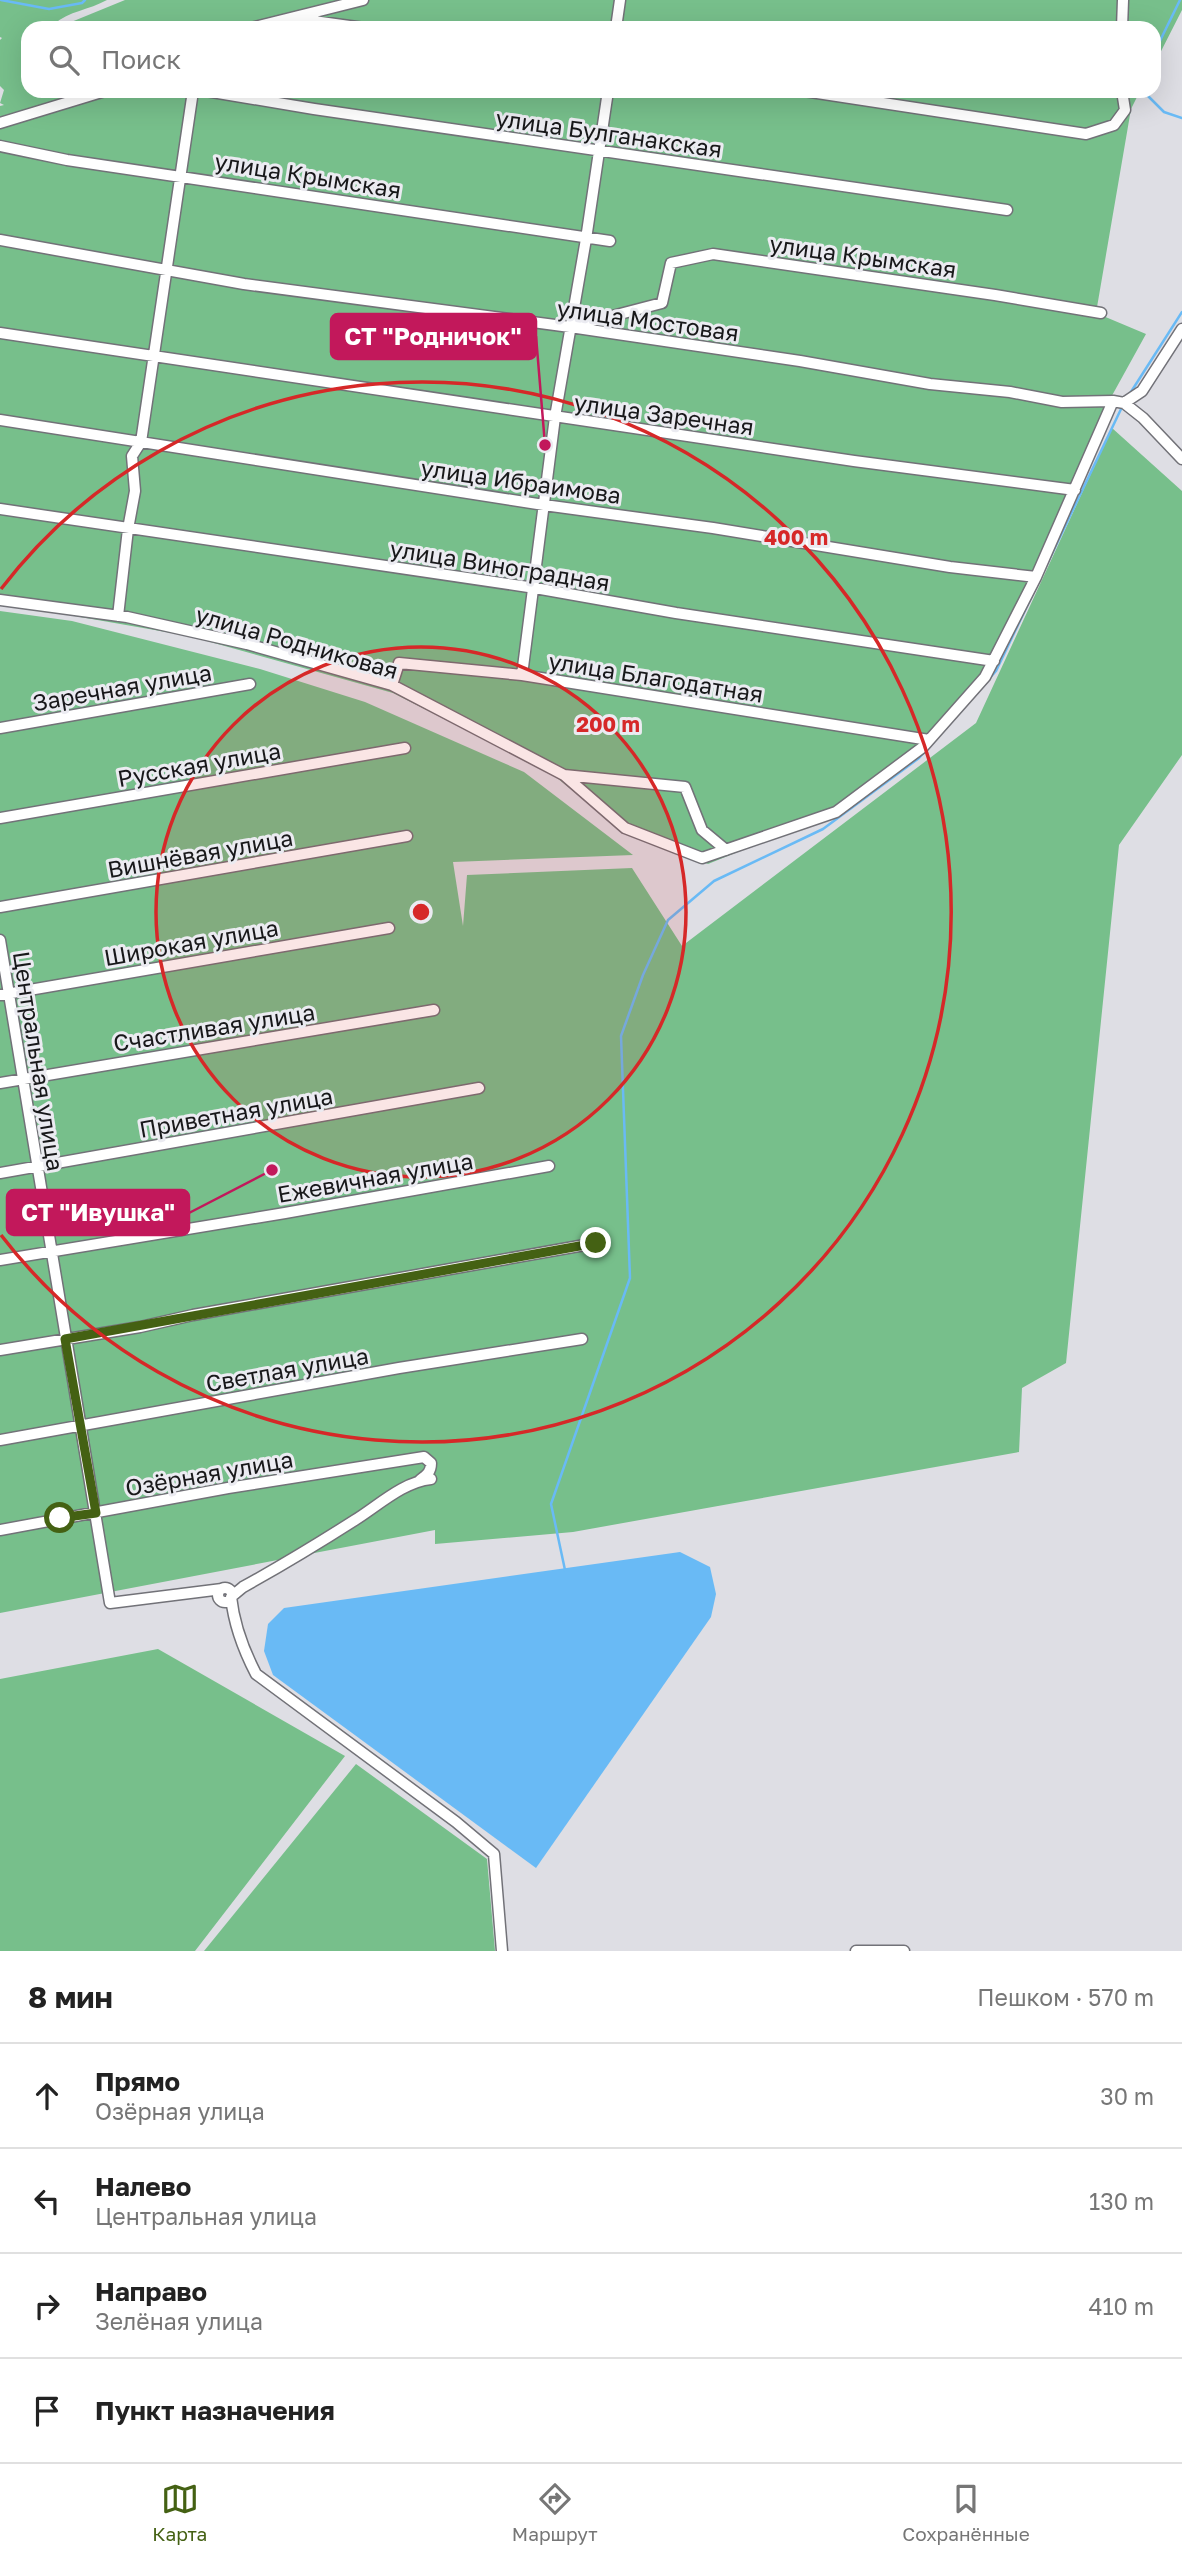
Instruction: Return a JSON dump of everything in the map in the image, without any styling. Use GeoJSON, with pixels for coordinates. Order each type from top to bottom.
{"type":"FeatureCollection","features":[{"type":"Feature","properties":{"kind":"street"},"geometry":{"type":"LineString","coordinates":[[279,21],[363,0]]}},
{"type":"Feature","properties":{"kind":"street"},"geometry":{"type":"LineString","coordinates":[[617,21],[620,0]]}},
{"type":"Feature","properties":{"kind":"street"},"geometry":{"type":"LineString","coordinates":[[1122,21],[1123,0]]}},
{"type":"Feature","properties":{"kind":"street"},"geometry":{"type":"LineString","coordinates":[[291,18],[313,21]]}},
{"type":"Feature","properties":{"kind":"street"},"geometry":{"type":"LineString","coordinates":[[0,123],[82,98]]}},
{"type":"Feature","properties":{"kind":"street"},"geometry":{"type":"LineString","coordinates":[[118,616],[135,491],[132,456],[141,442],[192,98]]}},
{"type":"Feature","properties":{"kind":"street","name":"улица Булганакская"},"geometry":{"type":"LineString","coordinates":[[248,98],[1007,209]]}},
{"type":"Feature","properties":{"kind":"street"},"geometry":{"type":"LineString","coordinates":[[522,675],[555,417],[607,98]]}},
{"type":"Feature","properties":{"kind":"street"},"geometry":{"type":"LineString","coordinates":[[850,98],[1086,134],[1114,125],[1125,110],[1123,98]]}},
{"type":"Feature","properties":{"kind":"street","name":"улица Крымская"},"geometry":{"type":"LineString","coordinates":[[0,146],[67,160],[610,241]]}},
{"type":"Feature","properties":{"kind":"street","name":"улица Мостовая"},"geometry":{"type":"LineString","coordinates":[[0,240],[244,284],[570,327],[800,361],[930,384],[1010,392],[1062,402],[1119,402]]}},
{"type":"Feature","properties":{"kind":"street","name":"улица Крымская"},"geometry":{"type":"LineString","coordinates":[[570,327],[662,303],[671,263],[713,254],[1101,313]]}},
{"type":"Feature","properties":{"kind":"street"},"geometry":{"type":"LineString","coordinates":[[1119,402],[1142,391],[1182,329]]}},
{"type":"Feature","properties":{"kind":"street","name":"улица Заречная"},"geometry":{"type":"LineString","coordinates":[[0,333],[855,461],[1074,490]]}},
{"type":"Feature","properties":{"kind":"street"},"geometry":{"type":"LineString","coordinates":[[1119,402],[1143,418],[1182,459]]}},
{"type":"Feature","properties":{"kind":"street","name":"улица Родниковая"},"geometry":{"type":"LineString","coordinates":[[0,600],[118,616],[247,644],[392,685],[564,775],[625,828],[702,858],[836,811],[929,740],[985,677],[994,661],[1036,577],[1074,490],[1119,402]]}},
{"type":"Feature","properties":{"kind":"street","name":"улица Ибраимова"},"geometry":{"type":"LineString","coordinates":[[0,420],[544,505],[713,528],[950,567],[1036,577]]}},
{"type":"Feature","properties":{"kind":"street","name":"улица Виноградная"},"geometry":{"type":"LineString","coordinates":[[0,509],[535,588],[676,613],[994,661]]}},
{"type":"Feature","properties":{"kind":"street","name":"улица Благодатная"},"geometry":{"type":"LineString","coordinates":[[392,685],[399,663],[522,675],[929,740]]}},
{"type":"Feature","properties":{"kind":"street","name":"Заречная улица"},"geometry":{"type":"LineString","coordinates":[[0,727],[250,684]]}},
{"type":"Feature","properties":{"kind":"street","name":"Русская улица"},"geometry":{"type":"LineString","coordinates":[[0,818],[405,748]]}},
{"type":"Feature","properties":{"kind":"street"},"geometry":{"type":"LineString","coordinates":[[564,775],[685,787],[702,830],[726,849]]}},
{"type":"Feature","properties":{"kind":"street","name":"Вишнёвая улица"},"geometry":{"type":"LineString","coordinates":[[0,907],[407,836]]}},
{"type":"Feature","properties":{"kind":"street","name":"Широкая улица"},"geometry":{"type":"LineString","coordinates":[[4,994],[389,928]]}},
{"type":"Feature","properties":{"kind":"street","name":"Центральная улица"},"geometry":{"type":"LineString","coordinates":[[0,940],[4,994],[24,1079],[50,1252],[110,1603],[196,1591],[223,1595]]}},
{"type":"Feature","properties":{"kind":"street","name":"Счастливая улица"},"geometry":{"type":"LineString","coordinates":[[0,1083],[434,1010]]}},
{"type":"Feature","properties":{"kind":"street","name":"Приветная улица"},"geometry":{"type":"LineString","coordinates":[[0,1173],[479,1088]]}},
{"type":"Feature","properties":{"kind":"street","name":"Ежевичная улица"},"geometry":{"type":"LineString","coordinates":[[0,1260],[549,1166]]}},
{"type":"Feature","properties":{"kind":"street"},"geometry":{"type":"LineString","coordinates":[[0,1350],[596,1243]]}},
{"type":"Feature","properties":{"kind":"street","name":"Светлая улица"},"geometry":{"type":"LineString","coordinates":[[0,1440],[399,1368],[582,1339]]}},
{"type":"Feature","properties":{"kind":"street","name":"Озёрная улица"},"geometry":{"type":"LineString","coordinates":[[0,1530],[228,1488],[424,1457],[431,1463],[431,1468],[420,1480]]}},
{"type":"Feature","properties":{"kind":"street"},"geometry":{"type":"LineString","coordinates":[[431,1479],[420,1480],[243,1587],[223,1595],[256,1674],[456,1822],[494,1854],[502,1951]]}},
{"type":"Feature","properties":{"kind":"street"},"geometry":{"type":"LineString","coordinates":[[856,1951],[904,1951]]}},
{"type":"Feature","properties":{"kind":"green space"},"geometry":{"type":"Polygon","coordinates":[[[0,0],[107,0],[58,21],[21,21],[21,98],[1136,98],[1131,109],[1096,313],[1146,334],[1109,401],[1071,490],[986,669],[913,752],[841,810],[708,864],[621,830],[551,773],[393,693],[189,636],[0,603],[0,106],[4,105],[0,103],[4,90],[0,86],[0,0]]]}},
{"type":"Feature","properties":{"kind":"green space"},"geometry":{"type":"Polygon","coordinates":[[[125,0],[1182,0],[1182,10],[1161,51],[1161,21],[74,21],[125,0]]]}},
{"type":"Feature","properties":{"kind":"green space"},"geometry":{"type":"Polygon","coordinates":[[[1112,428],[1182,491],[1182,755],[1119,845],[1066,1363],[1022,1388],[1019,1452],[573,1532],[435,1544],[435,1530],[0,1613],[0,611],[72,621],[260,669],[365,702],[524,772],[633,855],[453,862],[463,926],[467,875],[632,868],[682,946],[976,723],[1112,428]]]}},
{"type":"Feature","properties":{"kind":"green space"},"geometry":{"type":"Polygon","coordinates":[[[158,1649],[345,1756],[195,1951],[0,1951],[0,1679],[158,1649]]]}},
{"type":"Feature","properties":{"kind":"green space"},"geometry":{"type":"Polygon","coordinates":[[[356,1764],[487,1859],[495,1951],[204,1951],[356,1764]]]}},
{"type":"Feature","properties":{"kind":"water"},"geometry":{"type":"Polygon","coordinates":[[[680,1552],[710,1567],[716,1594],[711,1617],[536,1868],[273,1675],[264,1651],[268,1624],[284,1608],[680,1552]]]}},
{"type":"Feature","properties":{"kind":"waterway"},"geometry":{"type":"LineString","coordinates":[[1,0],[49,9],[82,3],[85,0]]}},
{"type":"Feature","properties":{"kind":"waterway"},"geometry":{"type":"LineString","coordinates":[[1161,39],[1180,0]]}},
{"type":"Feature","properties":{"kind":"waterway"},"geometry":{"type":"LineString","coordinates":[[1150,98],[1164,112],[1182,118]]}},
{"type":"Feature","properties":{"kind":"waterway"},"geometry":{"type":"LineString","coordinates":[[1129,395],[1182,312]]}},
{"type":"Feature","properties":{"kind":"waterway"},"geometry":{"type":"LineString","coordinates":[[988,680],[996,671],[1122,407]]}},
{"type":"Feature","properties":{"kind":"waterway"},"geometry":{"type":"LineString","coordinates":[[565,1570],[551,1504],[630,1278],[621,1036],[643,975],[668,920],[714,881],[823,829],[926,750]]}},
{"type":"Feature","properties":{"kind":"place","name":"СТ \"Родничок\""},"geometry":{"type":"Point","coordinates":[545,445]}},
{"type":"Feature","properties":{"kind":"place","name":"СТ \"Ивушка\""},"geometry":{"type":"Point","coordinates":[272,1170]}},
{"type":"Feature","properties":{"kind":"route"},"geometry":{"type":"LineString","coordinates":[[60,1518],[96,1513],[65,1339],[596,1243]]}}]}
